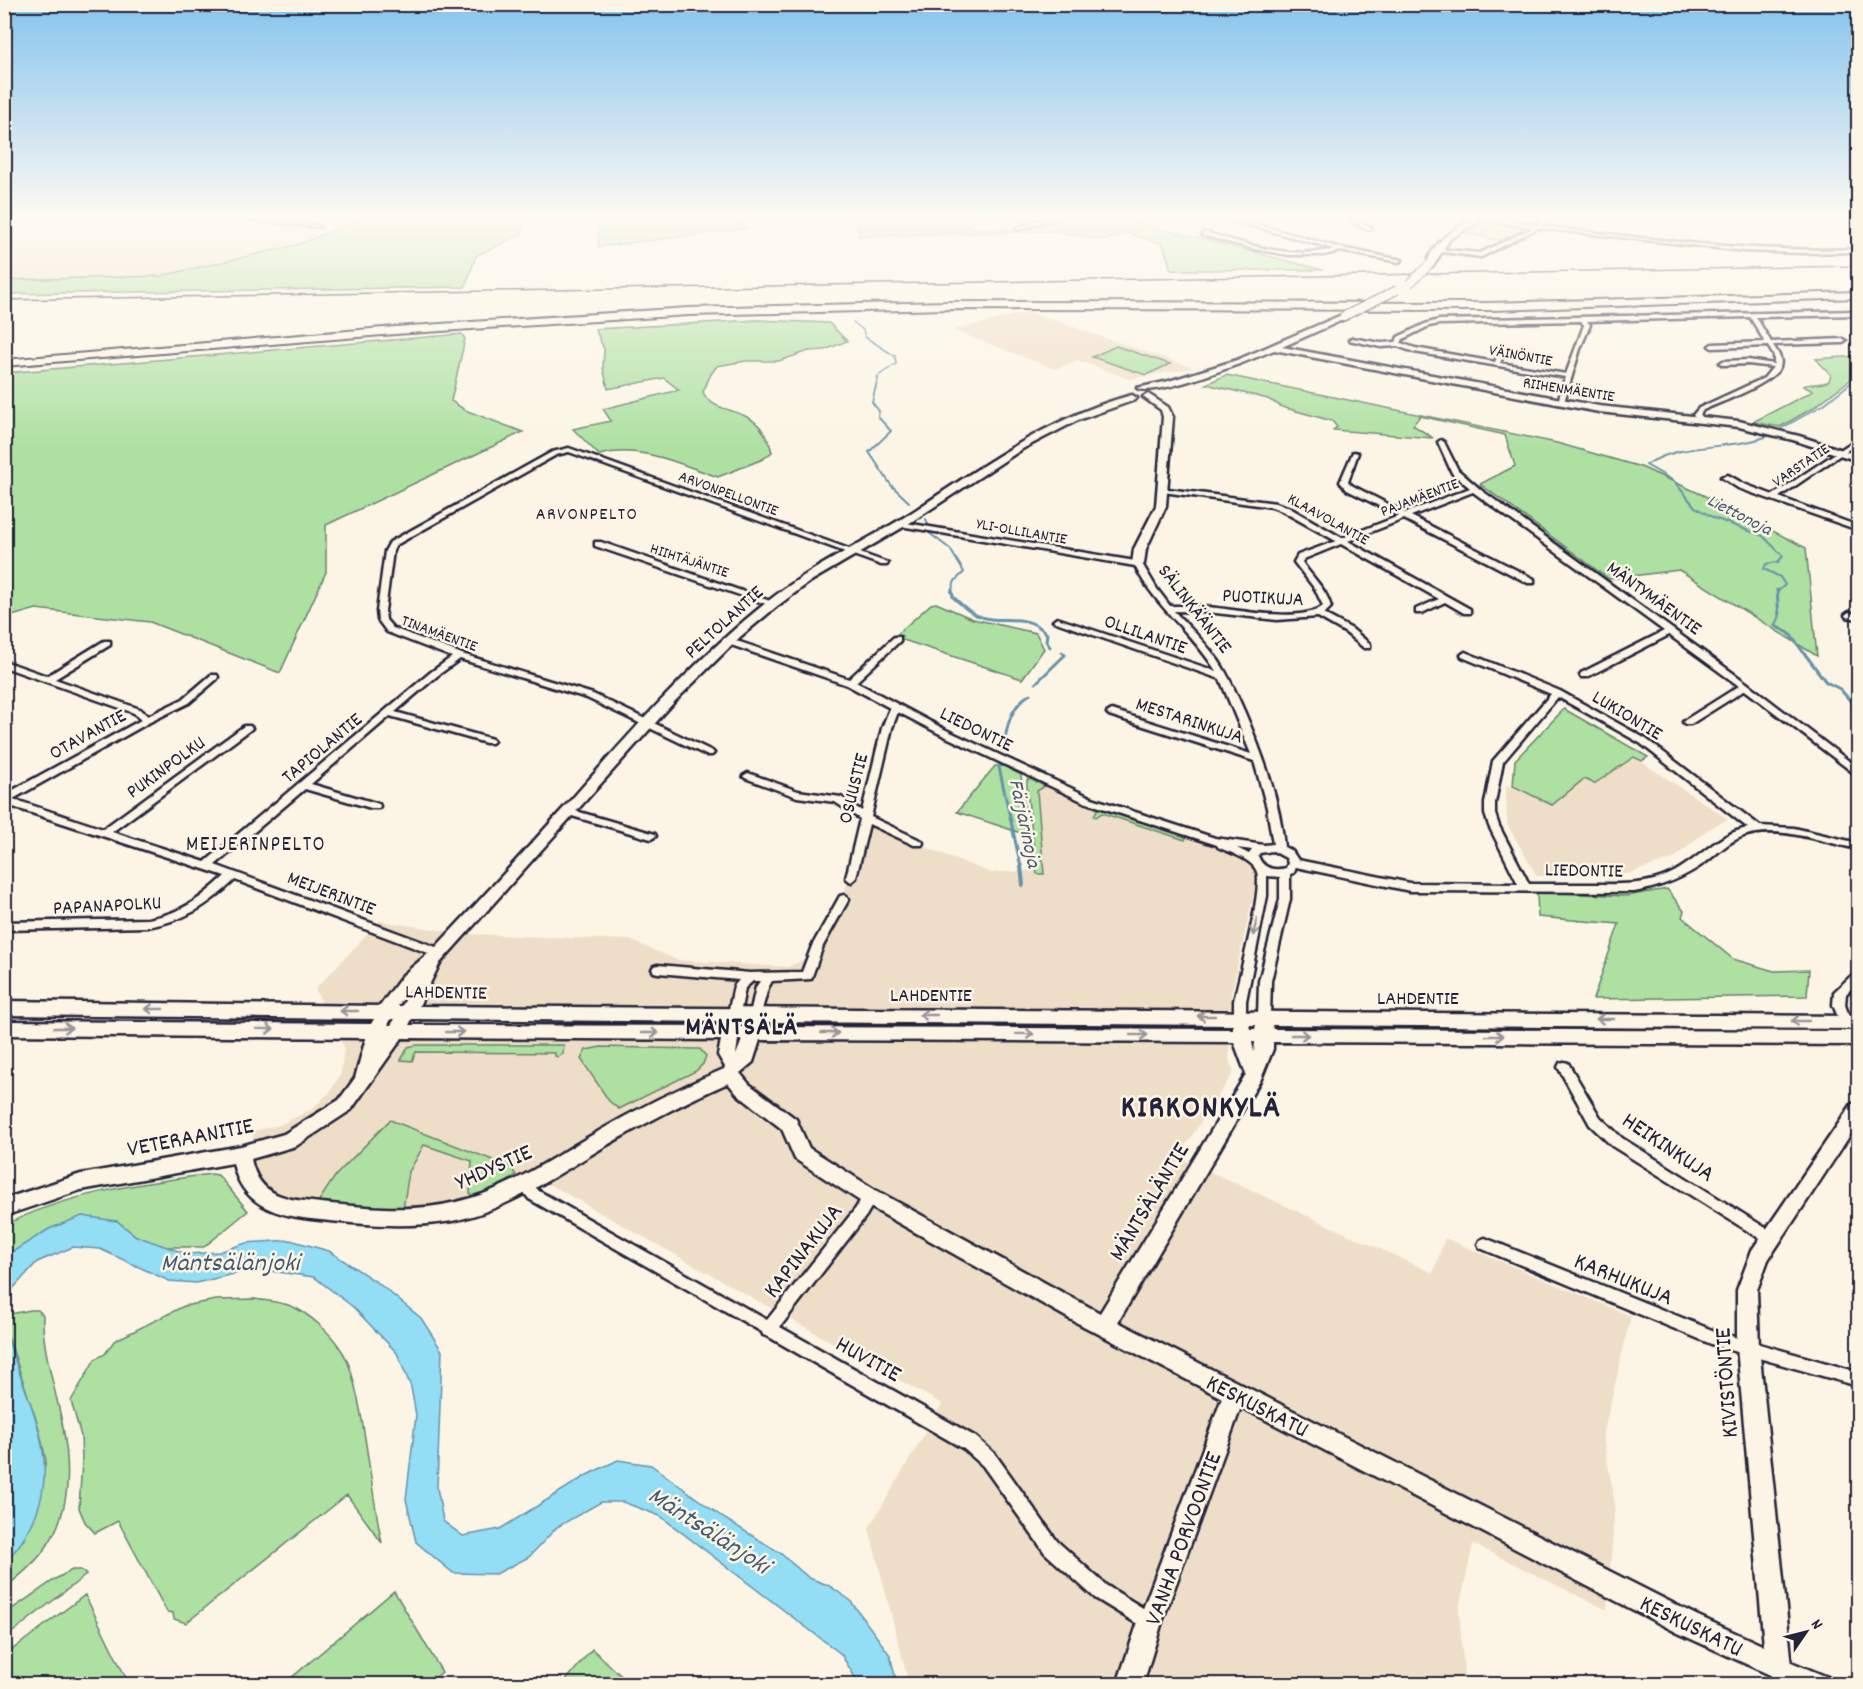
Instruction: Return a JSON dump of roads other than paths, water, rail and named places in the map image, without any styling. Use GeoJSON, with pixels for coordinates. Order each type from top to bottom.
{"type":"FeatureCollection","features":[{"type":"Feature","properties":{"kind":"highway"},"geometry":{"type":"LineString","coordinates":[[4,354],[466,315],[765,300],[951,297],[1460,298],[1565,295]]}},
{"type":"Feature","properties":{"kind":"highway"},"geometry":{"type":"LineString","coordinates":[[4,363],[402,329],[578,317],[763,309],[951,305],[1498,306],[1858,295]]}},
{"type":"Feature","properties":{"kind":"main road"},"geometry":{"type":"LineString","coordinates":[[1147,393],[1219,370],[1275,348],[1387,295]]}},
{"type":"Feature","properties":{"kind":"main road","name":"RIIHENMÄENTIE"},"geometry":{"type":"LineString","coordinates":[[1275,348],[1599,409],[1700,419],[1766,430],[1858,458]]}},
{"type":"Feature","properties":{"kind":"main road","name":"PELTOLANTIE"},"geometry":{"type":"LineString","coordinates":[[387,1011],[410,978],[438,956],[646,724],[728,641],[772,603],[817,573],[900,524],[1027,441],[1130,396],[1128,390],[1147,393]]}},
{"type":"Feature","properties":{"kind":"main road","name":"SÄLINKÄÄNTIE"},"geometry":{"type":"LineString","coordinates":[[1138,564],[1140,549],[1161,506],[1168,412],[1147,393]]}},
{"type":"Feature","properties":{"kind":"main road","name":"PELTOLANTIE"},"geometry":{"type":"LineString","coordinates":[[408,1012],[438,956]]}},
{"type":"Feature","properties":{"kind":"main road","name":"LAHDENTIE"},"geometry":{"type":"LineString","coordinates":[[4,1008],[1264,1016],[1855,1033]]}},
{"type":"Feature","properties":{"kind":"main road","name":"VETERAANITIE"},"geometry":{"type":"LineString","coordinates":[[364,1078],[371,1045],[387,1011]]}},
{"type":"Feature","properties":{"kind":"main road","name":"VETERAANITIE"},"geometry":{"type":"LineString","coordinates":[[4,1208],[81,1182],[241,1154],[289,1140],[345,1105],[408,1012]]}},
{"type":"Feature","properties":{"kind":"main road"},"geometry":{"type":"LineString","coordinates":[[732,1070],[727,1055],[734,1014]]}},
{"type":"Feature","properties":{"kind":"main road","name":"YHDYSTIE"},"geometry":{"type":"LineString","coordinates":[[241,1154],[242,1166],[248,1181],[260,1197],[275,1205],[372,1216],[441,1213],[470,1207],[524,1184],[636,1119],[732,1070],[747,1057],[756,1014]]}},
{"type":"Feature","properties":{"kind":"main road"},"geometry":{"type":"LineString","coordinates":[[1240,1016],[1244,1049],[1255,1074]]}},
{"type":"Feature","properties":{"kind":"main road","name":"MÄNTSÄLÄNTIE"},"geometry":{"type":"LineString","coordinates":[[1104,1325],[1255,1074],[1264,1048],[1264,1016]]}},
{"type":"Feature","properties":{"kind":"main road","name":"LAHDENTIE"},"geometry":{"type":"LineString","coordinates":[[4,1028],[1242,1035],[1855,1033]]}},
{"type":"Feature","properties":{"kind":"main road","name":"KESKUSKATU"},"geometry":{"type":"LineString","coordinates":[[732,1070],[742,1089],[789,1124],[802,1153],[870,1197],[1065,1306],[1687,1624],[1780,1675]]}},
{"type":"Feature","properties":{"kind":"main road","name":"KIVISTÖNTIE"},"geometry":{"type":"LineString","coordinates":[[1780,1675],[1748,1347],[1747,1290],[1759,1256],[1858,1109]]}},
{"type":"Feature","properties":{"kind":"main road","name":"VANHA PORVOONTIE"},"geometry":{"type":"LineString","coordinates":[[1130,1684],[1150,1622],[1235,1392]]}},
{"type":"Feature","properties":{"kind":"street"},"geometry":{"type":"LineString","coordinates":[[1398,344],[1400,338],[1433,323],[1858,313]]}},
{"type":"Feature","properties":{"kind":"street"},"geometry":{"type":"LineString","coordinates":[[1700,419],[1696,415],[1701,409],[1766,379],[1777,366],[1777,356],[1751,314]]}},
{"type":"Feature","properties":{"kind":"street"},"geometry":{"type":"LineString","coordinates":[[1561,402],[1587,325],[1584,321]]}},
{"type":"Feature","properties":{"kind":"street","name":"VÄINÖNTIE"},"geometry":{"type":"LineString","coordinates":[[1353,340],[1382,345],[1398,344],[1414,350],[1569,376]]}},
{"type":"Feature","properties":{"kind":"street"},"geometry":{"type":"LineString","coordinates":[[1712,346],[1844,341]]}},
{"type":"Feature","properties":{"kind":"street"},"geometry":{"type":"LineString","coordinates":[[1497,363],[1503,350]]}},
{"type":"Feature","properties":{"kind":"street"},"geometry":{"type":"LineString","coordinates":[[1723,363],[1748,362],[1777,366]]}},
{"type":"Feature","properties":{"kind":"street","name":"VARSTATIE"},"geometry":{"type":"LineString","coordinates":[[1773,498],[1858,440]]}},
{"type":"Feature","properties":{"kind":"street","name":"MÄNTYMÄENTIE"},"geometry":{"type":"LineString","coordinates":[[1441,442],[1455,471],[1474,489],[1745,686],[1858,772]]}},
{"type":"Feature","properties":{"kind":"street","name":"ARVONPELLONTIE"},"geometry":{"type":"LineString","coordinates":[[563,450],[577,451],[884,563]]}},
{"type":"Feature","properties":{"kind":"street","name":"TINAMÄENTIE"},"geometry":{"type":"LineString","coordinates":[[563,450],[400,539],[389,551],[381,611],[382,620],[390,630],[459,656],[590,696],[709,753]]}},
{"type":"Feature","properties":{"kind":"street"},"geometry":{"type":"LineString","coordinates":[[1355,453],[1345,485],[1531,581]]}},
{"type":"Feature","properties":{"kind":"street","name":"VARSTATIE"},"geometry":{"type":"LineString","coordinates":[[1725,477],[1773,498],[1858,528]]}},
{"type":"Feature","properties":{"kind":"street","name":"PAJAMÄENTIE"},"geometry":{"type":"LineString","coordinates":[[1341,541],[1474,489]]}},
{"type":"Feature","properties":{"kind":"street","name":"KLAAVOLANTIE"},"geometry":{"type":"LineString","coordinates":[[1163,490],[1273,505],[1285,509],[1467,611]]}},
{"type":"Feature","properties":{"kind":"street","name":"YLI-OLLILANTIE"},"geometry":{"type":"LineString","coordinates":[[900,524],[1138,564]]}},
{"type":"Feature","properties":{"kind":"street","name":"PUOTIKUJA"},"geometry":{"type":"LineString","coordinates":[[1169,608],[1205,609],[1283,618],[1301,618],[1319,614],[1327,607],[1325,598],[1314,580],[1298,562],[1301,557],[1341,541]]}},
{"type":"Feature","properties":{"kind":"street","name":"HIIHTÄJÄNTIE"},"geometry":{"type":"LineString","coordinates":[[598,544],[772,603]]}},
{"type":"Feature","properties":{"kind":"street","name":"SÄLINKÄÄNTIE"},"geometry":{"type":"LineString","coordinates":[[1138,564],[1149,584],[1215,662],[1224,677],[1241,713],[1257,759],[1278,832],[1279,848]]}},
{"type":"Feature","properties":{"kind":"street"},"geometry":{"type":"LineString","coordinates":[[1419,611],[1445,599]]}},
{"type":"Feature","properties":{"kind":"street","name":"PUOTIKUJA"},"geometry":{"type":"LineString","coordinates":[[1319,614],[1349,630],[1367,646]]}},
{"type":"Feature","properties":{"kind":"street","name":"OLLILANTIE"},"geometry":{"type":"LineString","coordinates":[[1057,621],[1224,677]]}},
{"type":"Feature","properties":{"kind":"street"},"geometry":{"type":"LineString","coordinates":[[1584,675],[1669,632]]}},
{"type":"Feature","properties":{"kind":"street"},"geometry":{"type":"LineString","coordinates":[[850,683],[897,639]]}},
{"type":"Feature","properties":{"kind":"street","name":"LIEDONTIE"},"geometry":{"type":"LineString","coordinates":[[728,641],[850,683],[1088,800],[1214,841],[1253,860]]}},
{"type":"Feature","properties":{"kind":"street"},"geometry":{"type":"LineString","coordinates":[[48,679],[107,643]]}},
{"type":"Feature","properties":{"kind":"street","name":"LUKIONTIE"},"geometry":{"type":"LineString","coordinates":[[1465,655],[1557,693],[1643,741],[1757,829]]}},
{"type":"Feature","properties":{"kind":"street","name":"TAPIOLANTIE"},"geometry":{"type":"LineString","coordinates":[[207,866],[434,674],[459,656]]}},
{"type":"Feature","properties":{"kind":"street","name":"OTAVANTIE"},"geometry":{"type":"LineString","coordinates":[[4,664],[137,711],[147,720],[4,800]]}},
{"type":"Feature","properties":{"kind":"street"},"geometry":{"type":"LineString","coordinates":[[147,720],[186,701],[214,676]]}},
{"type":"Feature","properties":{"kind":"street"},"geometry":{"type":"LineString","coordinates":[[1688,722],[1745,686]]}},
{"type":"Feature","properties":{"kind":"street"},"geometry":{"type":"LineString","coordinates":[[1525,887],[1494,826],[1490,814],[1490,803],[1497,761],[1557,693]]}},
{"type":"Feature","properties":{"kind":"street","name":"OSUUSTIE"},"geometry":{"type":"LineString","coordinates":[[851,878],[886,728],[895,707]]}},
{"type":"Feature","properties":{"kind":"street"},"geometry":{"type":"LineString","coordinates":[[390,713],[489,741]]}},
{"type":"Feature","properties":{"kind":"street","name":"MESTARINKUJA"},"geometry":{"type":"LineString","coordinates":[[1112,713],[1257,759]]}},
{"type":"Feature","properties":{"kind":"street","name":"PUKINPOLKU"},"geometry":{"type":"LineString","coordinates":[[105,832],[247,728]]}},
{"type":"Feature","properties":{"kind":"street"},"geometry":{"type":"LineString","coordinates":[[748,777],[797,794],[837,799],[848,804],[865,818],[918,843]]}},
{"type":"Feature","properties":{"kind":"street"},"geometry":{"type":"LineString","coordinates":[[303,785],[375,806]]}},
{"type":"Feature","properties":{"kind":"street","name":"MEIJERINTIE"},"geometry":{"type":"LineString","coordinates":[[4,800],[233,875],[438,956]]}},
{"type":"Feature","properties":{"kind":"street"},"geometry":{"type":"LineString","coordinates":[[569,812],[651,836]]}},
{"type":"Feature","properties":{"kind":"street","name":"LIEDONTIE"},"geometry":{"type":"LineString","coordinates":[[1289,867],[1410,888],[1634,888],[1675,878],[1731,837],[1757,829],[1777,830],[1858,846]]}},
{"type":"Feature","properties":{"kind":"street","name":"LIEDONTIE"},"geometry":{"type":"LineString","coordinates":[[1214,841],[1261,848]]}},
{"type":"Feature","properties":{"kind":"street"},"geometry":{"type":"LineString","coordinates":[[1264,1016],[1265,981],[1285,899],[1291,856],[1279,848],[1261,848],[1254,853],[1253,860],[1262,869],[1274,873],[1289,867]]}},
{"type":"Feature","properties":{"kind":"street"},"geometry":{"type":"LineString","coordinates":[[1240,1016],[1240,1001],[1262,896],[1262,869]]}},
{"type":"Feature","properties":{"kind":"street","name":"PAPANAPOLKU"},"geometry":{"type":"LineString","coordinates":[[4,926],[165,921],[200,906],[233,875]]}},
{"type":"Feature","properties":{"kind":"street"},"geometry":{"type":"LineString","coordinates":[[658,969],[750,977],[807,976],[809,965],[820,940],[844,899]]}},
{"type":"Feature","properties":{"kind":"street"},"geometry":{"type":"LineString","coordinates":[[756,1014],[762,987],[769,976]]}},
{"type":"Feature","properties":{"kind":"street"},"geometry":{"type":"LineString","coordinates":[[734,1014],[740,986],[750,977]]}},
{"type":"Feature","properties":{"kind":"street"},"geometry":{"type":"LineString","coordinates":[[1856,978],[1858,992]]}},
{"type":"Feature","properties":{"kind":"street"},"geometry":{"type":"LineString","coordinates":[[1855,1033],[1839,1005],[1840,992],[1856,978]]}},
{"type":"Feature","properties":{"kind":"street","name":"HEIKINKUJA"},"geometry":{"type":"LineString","coordinates":[[1564,1067],[1595,1121],[1617,1142],[1772,1239]]}},
{"type":"Feature","properties":{"kind":"street","name":"HUVITIE"},"geometry":{"type":"LineString","coordinates":[[524,1184],[534,1195],[970,1443],[996,1469],[1051,1547],[1101,1592],[1150,1622]]}},
{"type":"Feature","properties":{"kind":"street","name":"KAPINAKUJA"},"geometry":{"type":"LineString","coordinates":[[768,1330],[861,1212],[870,1197]]}},
{"type":"Feature","properties":{"kind":"street","name":"KARHUKUJA"},"geometry":{"type":"LineString","coordinates":[[1485,1244],[1716,1339],[1858,1379]]}},
{"type":"Feature","properties":{"kind":"street","name":"KESKUSKATU"},"geometry":{"type":"LineString","coordinates":[[1780,1675],[1824,1684]]}},
{"type":"Feature","properties":{"kind":"water","name":"Mäntsälänjoki"},"geometry":{"type":"Polygon","coordinates":[[[82,1216],[117,1221],[136,1236],[187,1254],[219,1252],[246,1243],[290,1240],[329,1251],[378,1283],[421,1318],[442,1351],[437,1487],[443,1521],[463,1536],[500,1529],[587,1475],[618,1460],[651,1465],[725,1519],[779,1552],[809,1578],[828,1585],[850,1600],[890,1655],[897,1684],[859,1684],[841,1654],[660,1516],[623,1502],[601,1502],[557,1527],[529,1557],[496,1574],[453,1573],[416,1542],[406,1499],[416,1415],[411,1387],[397,1353],[353,1307],[314,1277],[255,1269],[196,1283],[169,1281],[100,1249],[73,1247],[37,1262],[11,1291],[5,1307],[4,1259],[7,1255],[49,1229],[82,1216]]]}},
{"type":"Feature","properties":{"kind":"water"},"geometry":{"type":"Polygon","coordinates":[[[5,1327],[37,1424],[43,1448],[44,1473],[41,1498],[32,1524],[20,1544],[5,1561],[5,1327]]]}},
{"type":"Feature","properties":{"kind":"waterway","name":"Färjärinoja"},"geometry":{"type":"LineString","coordinates":[[853,322],[863,330],[865,337],[895,356],[896,364],[878,378]]}},
{"type":"Feature","properties":{"kind":"waterway","name":"Färjärinoja"},"geometry":{"type":"LineString","coordinates":[[878,378],[872,402],[879,411],[878,417],[891,431],[869,452],[891,485],[909,502]]}},
{"type":"Feature","properties":{"kind":"waterway","name":"Liettonoja"},"geometry":{"type":"LineString","coordinates":[[1782,428],[1823,405],[1857,378]]}},
{"type":"Feature","properties":{"kind":"waterway","name":"Liettonoja"},"geometry":{"type":"LineString","coordinates":[[1773,434],[1741,443],[1676,452],[1646,465],[1674,481],[1695,507],[1714,518],[1763,536],[1783,556],[1778,562],[1766,564],[1764,569],[1780,577],[1785,585],[1777,592]]}},
{"type":"Feature","properties":{"kind":"waterway","name":"Färjärinoja"},"geometry":{"type":"LineString","coordinates":[[926,519],[928,525]]}},
{"type":"Feature","properties":{"kind":"waterway","name":"Färjärinoja"},"geometry":{"type":"LineString","coordinates":[[928,532],[950,549],[964,572],[955,581],[951,592]]}},
{"type":"Feature","properties":{"kind":"waterway","name":"Färjärinoja"},"geometry":{"type":"LineString","coordinates":[[952,590],[953,597],[976,615],[985,618],[1021,620],[1039,627],[1047,634],[1046,641],[1050,647]]}},
{"type":"Feature","properties":{"kind":"waterway","name":"Liettonoja"},"geometry":{"type":"LineString","coordinates":[[1777,592],[1779,617],[1775,626],[1789,633],[1826,682],[1840,689],[1853,704],[1852,710],[1858,718],[1858,750]]}},
{"type":"Feature","properties":{"kind":"waterway","name":"Färjärinoja"},"geometry":{"type":"LineString","coordinates":[[1036,683],[1065,655],[1062,652]]}},
{"type":"Feature","properties":{"kind":"waterway","name":"Färjärinoja"},"geometry":{"type":"LineString","coordinates":[[1004,750],[1010,718],[1018,705],[1030,694]]}},
{"type":"Feature","properties":{"kind":"waterway","name":"Färjärinoja"},"geometry":{"type":"LineString","coordinates":[[999,767],[1021,867]]}},
{"type":"Feature","properties":{"kind":"waterway","name":"Färjärinoja"},"geometry":{"type":"LineString","coordinates":[[1021,866],[1023,885]]}},
{"type":"Feature","properties":{"kind":"railway"},"geometry":{"type":"LineString","coordinates":[[4,300],[286,295]]}},
{"type":"Feature","properties":{"kind":"district","name":"ARVONPELTO"},"geometry":{"type":"Point","coordinates":[587,513]}},
{"type":"Feature","properties":{"kind":"district","name":"MEIJERINPELTO"},"geometry":{"type":"Point","coordinates":[256,843]}},
{"type":"Feature","properties":{"kind":"district","name":"MÄNTSÄLÄ"},"geometry":{"type":"Point","coordinates":[742,1025]}},
{"type":"Feature","properties":{"kind":"district","name":"KIRKONKYLÄ"},"geometry":{"type":"Point","coordinates":[1201,1105]}}]}
